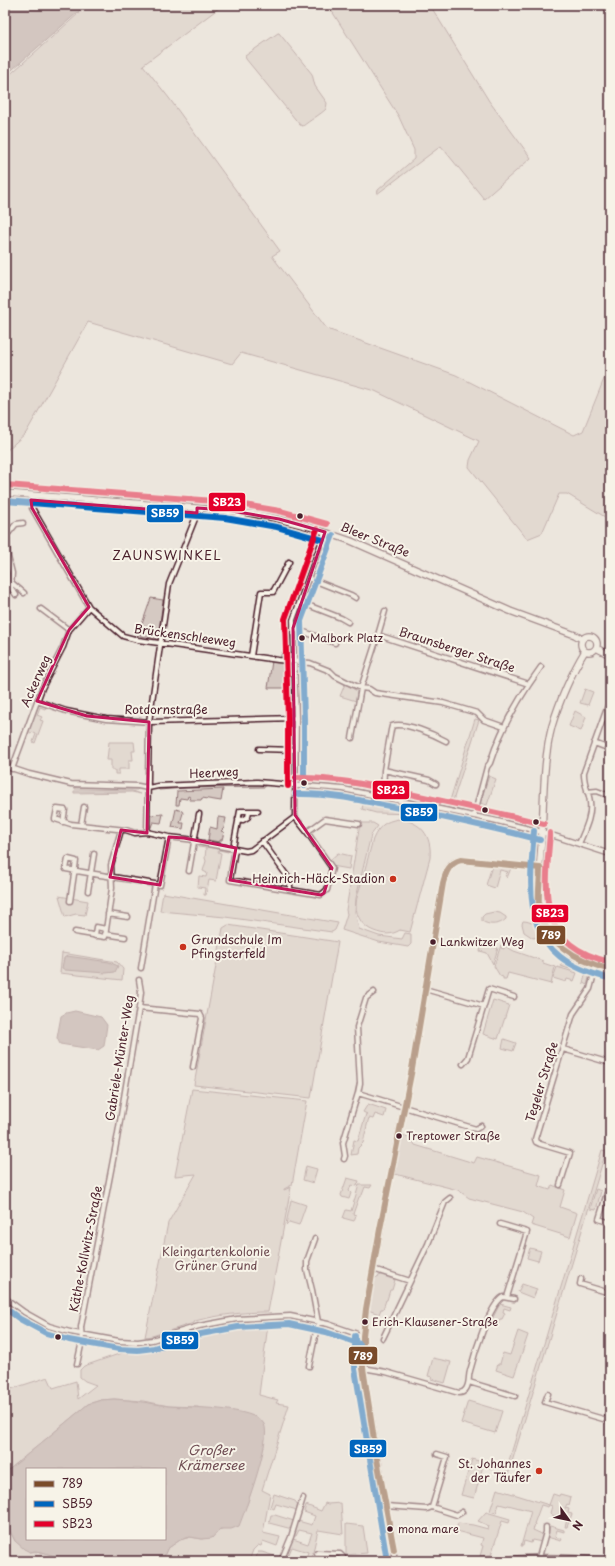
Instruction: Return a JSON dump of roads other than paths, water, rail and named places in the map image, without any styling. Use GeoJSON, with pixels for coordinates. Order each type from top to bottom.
{"type":"FeatureCollection","features":[{"type":"Feature","properties":{"kind":"street","name":"Bleer Straße"},"geometry":{"type":"LineString","coordinates":[[5,493],[71,503],[197,510],[256,520],[268,523],[272,527]]}},
{"type":"Feature","properties":{"kind":"street","name":"Bleer Straße"},"geometry":{"type":"LineString","coordinates":[[31,498],[76,499],[273,518],[325,532],[376,551],[510,611],[582,639]]}},
{"type":"Feature","properties":{"kind":"street","name":"Brückenschleeweg"},"geometry":{"type":"LineString","coordinates":[[31,498],[32,508],[89,607],[123,636],[132,639],[278,660],[310,663],[330,671],[334,676],[361,688],[369,689],[375,693],[443,703],[477,713],[484,720],[504,726]]}},
{"type":"Feature","properties":{"kind":"street"},"geometry":{"type":"LineString","coordinates":[[71,503],[76,499]]}},
{"type":"Feature","properties":{"kind":"street"},"geometry":{"type":"LineString","coordinates":[[146,832],[149,722],[169,584],[197,510]]}},
{"type":"Feature","properties":{"kind":"street"},"geometry":{"type":"LineString","coordinates":[[16,595],[11,588],[12,583],[6,535],[16,524],[23,523]]}},
{"type":"Feature","properties":{"kind":"street"},"geometry":{"type":"LineString","coordinates":[[258,811],[240,811],[230,880],[321,895],[327,890],[332,868],[308,832],[295,817],[296,718],[293,620],[325,532]]}},
{"type":"Feature","properties":{"kind":"street"},"geometry":{"type":"LineString","coordinates":[[251,656],[261,592],[273,592],[289,562]]}},
{"type":"Feature","properties":{"kind":"street"},"geometry":{"type":"LineString","coordinates":[[308,578],[352,595],[356,598]]}},
{"type":"Feature","properties":{"kind":"street"},"geometry":{"type":"LineString","coordinates":[[12,583],[24,593]]}},
{"type":"Feature","properties":{"kind":"street"},"geometry":{"type":"LineString","coordinates":[[300,602],[348,622]]}},
{"type":"Feature","properties":{"kind":"street","name":"Ackerweg"},"geometry":{"type":"LineString","coordinates":[[12,769],[42,688],[63,647],[69,630],[89,607]]}},
{"type":"Feature","properties":{"kind":"street"},"geometry":{"type":"LineString","coordinates":[[41,609],[69,630]]}},
{"type":"Feature","properties":{"kind":"street"},"geometry":{"type":"LineString","coordinates":[[352,738],[361,688],[385,611]]}},
{"type":"Feature","properties":{"kind":"street"},"geometry":{"type":"LineString","coordinates":[[293,628],[335,643]]}},
{"type":"Feature","properties":{"kind":"street","name":"Braunsberger Straße"},"geometry":{"type":"LineString","coordinates":[[378,635],[529,684]]}},
{"type":"Feature","properties":{"kind":"street"},"geometry":{"type":"LineString","coordinates":[[588,636],[594,637],[597,641],[596,648],[591,652],[585,651],[582,647],[582,639],[588,636]]}},
{"type":"Feature","properties":{"kind":"street"},"geometry":{"type":"LineString","coordinates":[[596,648],[610,655]]}},
{"type":"Feature","properties":{"kind":"street"},"geometry":{"type":"LineString","coordinates":[[585,651],[557,710],[552,726],[545,777],[539,905],[541,915],[556,942],[572,956],[610,970]]}},
{"type":"Feature","properties":{"kind":"street"},"geometry":{"type":"LineString","coordinates":[[474,816],[487,767],[490,763],[504,726],[541,667]]}},
{"type":"Feature","properties":{"kind":"street"},"geometry":{"type":"LineString","coordinates":[[579,844],[590,809],[590,802],[583,781],[584,772],[610,700]]}},
{"type":"Feature","properties":{"kind":"street","name":"Rotdornstraße"},"geometry":{"type":"LineString","coordinates":[[37,701],[66,711],[87,716],[149,722],[296,718]]}},
{"type":"Feature","properties":{"kind":"street"},"geometry":{"type":"LineString","coordinates":[[383,797],[384,770],[390,730],[392,726],[402,725],[438,736],[446,741]]}},
{"type":"Feature","properties":{"kind":"street"},"geometry":{"type":"LineString","coordinates":[[594,743],[610,749]]}},
{"type":"Feature","properties":{"kind":"street"},"geometry":{"type":"LineString","coordinates":[[259,749],[296,750]]}},
{"type":"Feature","properties":{"kind":"street","name":"Heerweg"},"geometry":{"type":"LineString","coordinates":[[5,766],[34,776],[71,784],[138,786],[148,788],[158,786],[237,782],[272,783],[343,790],[474,816],[542,832],[610,854]]}},
{"type":"Feature","properties":{"kind":"street"},"geometry":{"type":"LineString","coordinates":[[384,770],[429,780],[436,784]]}},
{"type":"Feature","properties":{"kind":"street"},"geometry":{"type":"LineString","coordinates":[[587,792],[597,791],[610,796]]}},
{"type":"Feature","properties":{"kind":"street"},"geometry":{"type":"LineString","coordinates":[[81,826],[84,807]]}},
{"type":"Feature","properties":{"kind":"street"},"geometry":{"type":"LineString","coordinates":[[238,819],[244,820],[248,817],[249,811]]}},
{"type":"Feature","properties":{"kind":"street"},"geometry":{"type":"LineString","coordinates":[[190,871],[199,814]]}},
{"type":"Feature","properties":{"kind":"street"},"geometry":{"type":"LineString","coordinates":[[63,822],[81,826],[107,827],[135,833],[146,832],[169,837],[195,840],[197,842],[246,851],[251,850],[295,817]]}},
{"type":"Feature","properties":{"kind":"street"},"geometry":{"type":"LineString","coordinates":[[308,832],[326,819],[359,824]]}},
{"type":"Feature","properties":{"kind":"street"},"geometry":{"type":"LineString","coordinates":[[75,932],[104,937],[112,888],[110,876],[114,851],[121,830]]}},
{"type":"Feature","properties":{"kind":"street"},"geometry":{"type":"LineString","coordinates":[[141,968],[169,837]]}},
{"type":"Feature","properties":{"kind":"street"},"geometry":{"type":"LineString","coordinates":[[262,841],[290,880],[290,890]]}},
{"type":"Feature","properties":{"kind":"street"},"geometry":{"type":"LineString","coordinates":[[88,891],[94,854]]}},
{"type":"Feature","properties":{"kind":"street"},"geometry":{"type":"LineString","coordinates":[[395,1561],[363,1368],[363,1336],[373,1269],[404,1108],[443,884],[448,868],[454,861],[461,860],[540,868]]}},
{"type":"Feature","properties":{"kind":"street"},"geometry":{"type":"LineString","coordinates":[[70,901],[74,870],[158,884]]}},
{"type":"Feature","properties":{"kind":"street"},"geometry":{"type":"LineString","coordinates":[[108,914],[128,917]]}},
{"type":"Feature","properties":{"kind":"street"},"geometry":{"type":"LineString","coordinates":[[95,936],[96,927],[125,937]]}},
{"type":"Feature","properties":{"kind":"street","name":"Tegeler Straße"},"geometry":{"type":"LineString","coordinates":[[560,1185],[570,1153],[540,1144],[536,1142],[535,1139],[573,1014],[590,990],[596,966]]}},
{"type":"Feature","properties":{"kind":"street","name":"Gabriele-Münter-Weg"},"geometry":{"type":"LineString","coordinates":[[117,1139],[139,1008],[141,992],[139,980]]}},
{"type":"Feature","properties":{"kind":"street"},"geometry":{"type":"LineString","coordinates":[[425,989],[484,1006]]}},
{"type":"Feature","properties":{"kind":"street"},"geometry":{"type":"LineString","coordinates":[[463,1064],[468,1058],[489,989],[514,997]]}},
{"type":"Feature","properties":{"kind":"street"},"geometry":{"type":"LineString","coordinates":[[344,1159],[343,1143],[360,1083],[357,1027],[366,998],[374,992]]}},
{"type":"Feature","properties":{"kind":"street"},"geometry":{"type":"LineString","coordinates":[[139,1008],[200,1014],[202,1018],[193,1067]]}},
{"type":"Feature","properties":{"kind":"street"},"geometry":{"type":"LineString","coordinates":[[563,1049],[610,1063]]}},
{"type":"Feature","properties":{"kind":"street"},"geometry":{"type":"LineString","coordinates":[[358,1093],[476,1129],[481,1126]]}},
{"type":"Feature","properties":{"kind":"street","name":"Käthe-Kollwitz-Straße"},"geometry":{"type":"LineString","coordinates":[[77,1364],[82,1335],[81,1327],[117,1139]]}},
{"type":"Feature","properties":{"kind":"street"},"geometry":{"type":"LineString","coordinates":[[607,1193],[599,1219],[610,1222]]}},
{"type":"Feature","properties":{"kind":"street"},"geometry":{"type":"LineString","coordinates":[[383,1338],[428,1244],[445,1202],[450,1198]]}},
{"type":"Feature","properties":{"kind":"street"},"geometry":{"type":"LineString","coordinates":[[500,1224],[527,1232],[507,1297]]}},
{"type":"Feature","properties":{"kind":"street"},"geometry":{"type":"LineString","coordinates":[[309,1366],[318,1322],[312,1290],[306,1270],[307,1260],[315,1238]]}},
{"type":"Feature","properties":{"kind":"street"},"geometry":{"type":"LineString","coordinates":[[373,1269],[410,1281]]}},
{"type":"Feature","properties":{"kind":"street"},"geometry":{"type":"LineString","coordinates":[[581,1279],[580,1284],[610,1293]]}},
{"type":"Feature","properties":{"kind":"street"},"geometry":{"type":"LineString","coordinates":[[363,1368],[386,1372],[458,1393],[463,1393],[469,1382],[469,1373],[482,1332],[500,1299],[507,1297],[514,1299]]}},
{"type":"Feature","properties":{"kind":"street"},"geometry":{"type":"LineString","coordinates":[[5,1298],[36,1320],[82,1335],[119,1341],[138,1342],[152,1340],[199,1326],[237,1318],[290,1316],[328,1324],[363,1336]]}},
{"type":"Feature","properties":{"kind":"street"},"geometry":{"type":"LineString","coordinates":[[469,1382],[515,1396]]}},
{"type":"Feature","properties":{"kind":"street"},"geometry":{"type":"LineString","coordinates":[[548,1394],[545,1402],[608,1421],[610,1408]]}},
{"type":"Feature","properties":{"kind":"street"},"geometry":{"type":"LineString","coordinates":[[386,1506],[427,1510],[432,1507],[447,1457],[437,1454]]}},
{"type":"Feature","properties":{"kind":"street"},"geometry":{"type":"LineString","coordinates":[[282,1561],[303,1498]]}},
{"type":"Feature","properties":{"kind":"street"},"geometry":{"type":"LineString","coordinates":[[432,1507],[457,1515],[462,1512]]}},
{"type":"Feature","properties":{"kind":"street"},"geometry":{"type":"LineString","coordinates":[[538,1559],[546,1532],[546,1527]]}},
{"type":"Feature","properties":{"kind":"street"},"geometry":{"type":"LineString","coordinates":[[317,1553],[340,1554],[343,1556],[343,1561]]}},
{"type":"Feature","properties":{"kind":"street"},"geometry":{"type":"LineString","coordinates":[[497,1561],[574,1558],[609,1561]]}},
{"type":"Feature","properties":{"kind":"water"},"geometry":{"type":"Polygon","coordinates":[[[5,5],[86,5],[5,76],[5,5]]]}},
{"type":"Feature","properties":{"kind":"water"},"geometry":{"type":"Polygon","coordinates":[[[67,956],[109,962],[118,966],[115,972],[106,973],[65,970],[62,968],[64,958],[67,956]]]}},
{"type":"Feature","properties":{"kind":"water"},"geometry":{"type":"Polygon","coordinates":[[[75,1011],[101,1017],[107,1025],[104,1046],[98,1050],[60,1044],[57,1038],[61,1016],[75,1011]]]}},
{"type":"Feature","properties":{"kind":"water","name":"Großer Krämersee"},"geometry":{"type":"Polygon","coordinates":[[[121,1399],[168,1406],[234,1411],[258,1418],[264,1424],[266,1432],[264,1444],[257,1474],[239,1526],[231,1529],[220,1529],[212,1538],[202,1539],[190,1537],[180,1540],[167,1549],[162,1561],[70,1561],[42,1552],[30,1552],[24,1549],[15,1541],[5,1521],[5,1473],[88,1404],[101,1400],[121,1399]]]}},
{"type":"Feature","properties":{"kind":"place","name":"Malbork Platz"},"geometry":{"type":"Point","coordinates":[302,638]}},
{"type":"Feature","properties":{"kind":"place","name":"Heinrich-Häck-Stadion"},"geometry":{"type":"Point","coordinates":[393,879]}},
{"type":"Feature","properties":{"kind":"place","name":"Lankwitzer Weg"},"geometry":{"type":"Point","coordinates":[433,942]}},
{"type":"Feature","properties":{"kind":"place","name":"Grundschule Im Pfingsterfeld"},"geometry":{"type":"Point","coordinates":[183,947]}},
{"type":"Feature","properties":{"kind":"place","name":"Treptower Straße"},"geometry":{"type":"Point","coordinates":[399,1136]}},
{"type":"Feature","properties":{"kind":"place","name":"Erich-Klausener-Straße"},"geometry":{"type":"Point","coordinates":[365,1322]}},
{"type":"Feature","properties":{"kind":"place","name":"St. Johannes der Täufer"},"geometry":{"type":"Point","coordinates":[539,1471]}},
{"type":"Feature","properties":{"kind":"place","name":"mona mare"},"geometry":{"type":"Point","coordinates":[390,1529]}},
{"type":"Feature","properties":{"kind":"district","name":"ZAUNSWINKEL"},"geometry":{"type":"Point","coordinates":[167,555]}},
{"type":"Feature","properties":{"kind":"park label","name":"Kleingartenkolonie Grüner Grund"},"geometry":{"type":"Point","coordinates":[216,1259]}}]}
